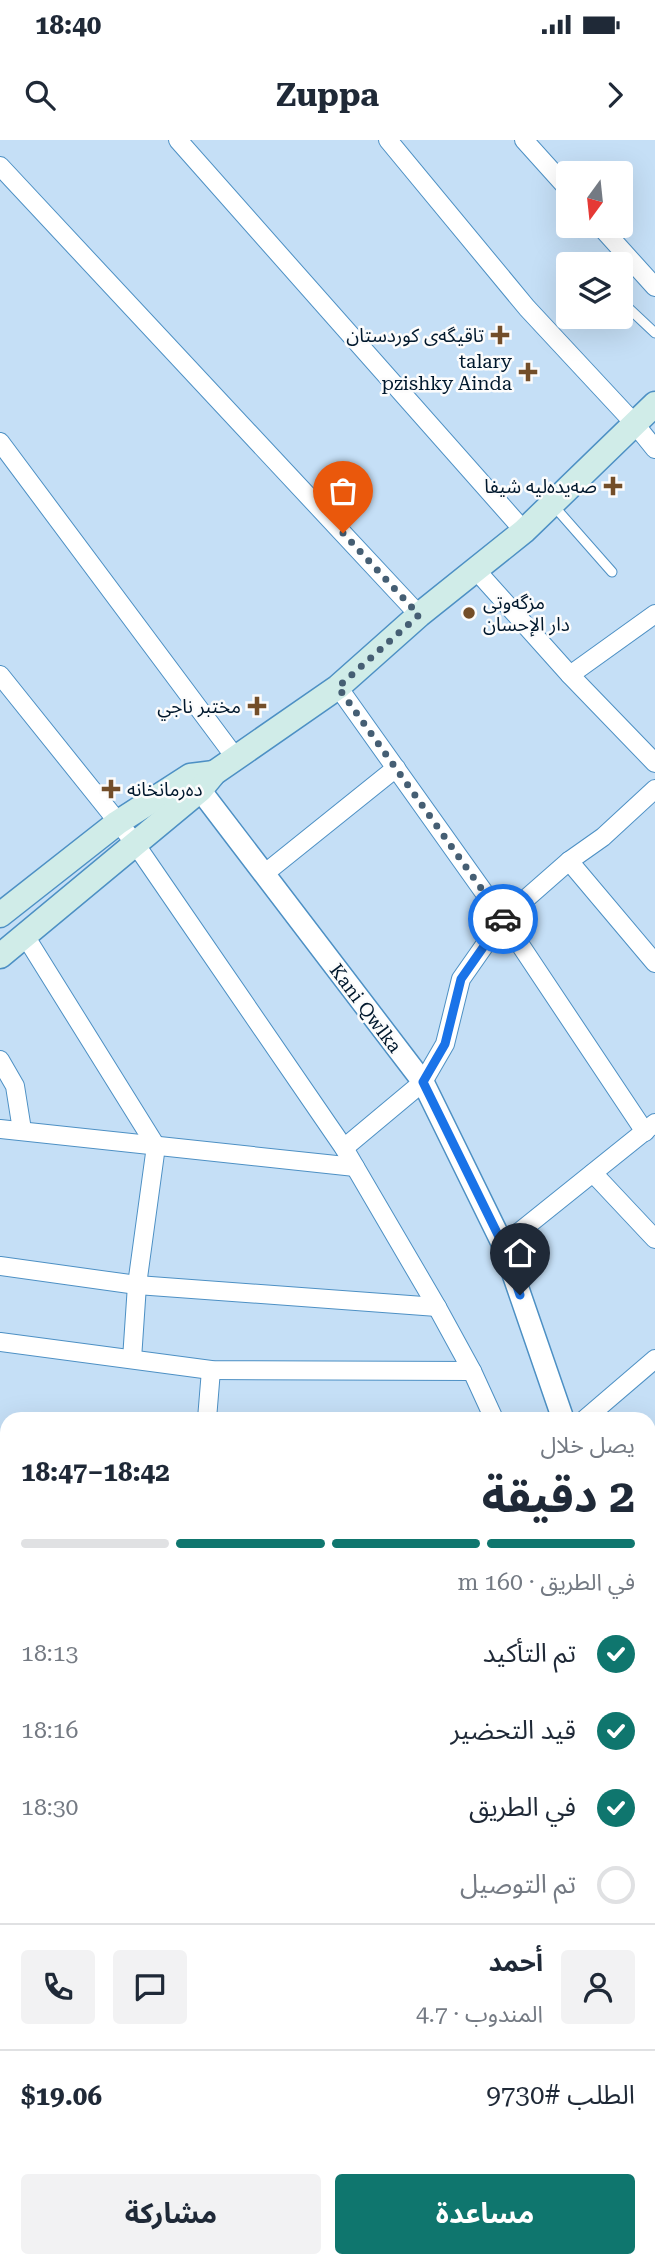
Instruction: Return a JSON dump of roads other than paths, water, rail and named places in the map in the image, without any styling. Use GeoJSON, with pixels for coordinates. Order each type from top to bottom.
{"type":"FeatureCollection","features":[{"type":"Feature","properties":{"kind":"main road"},"geometry":{"type":"LineString","coordinates":[[0,915],[117,822],[201,779],[338,687],[419,615],[524,531],[655,404]]}},
{"type":"Feature","properties":{"kind":"main road"},"geometry":{"type":"LineString","coordinates":[[0,956],[134,842],[201,779]]}},
{"type":"Feature","properties":{"kind":"street"},"geometry":{"type":"LineString","coordinates":[[178,140],[524,531]]}},
{"type":"Feature","properties":{"kind":"street"},"geometry":{"type":"LineString","coordinates":[[388,140],[527,307],[655,449]]}},
{"type":"Feature","properties":{"kind":"street"},"geometry":{"type":"LineString","coordinates":[[524,140],[556,176]]}},
{"type":"Feature","properties":{"kind":"street"},"geometry":{"type":"LineString","coordinates":[[0,166],[419,615]]}},
{"type":"Feature","properties":{"kind":"street"},"geometry":{"type":"LineString","coordinates":[[611,238],[655,287]]}},
{"type":"Feature","properties":{"kind":"street"},"geometry":{"type":"LineString","coordinates":[[0,442],[235,757]]}},
{"type":"Feature","properties":{"kind":"street"},"geometry":{"type":"LineString","coordinates":[[475,569],[570,675],[655,763]]}},
{"type":"Feature","properties":{"kind":"street"},"geometry":{"type":"LineString","coordinates":[[570,675],[655,614]]}},
{"type":"Feature","properties":{"kind":"street"},"geometry":{"type":"LineString","coordinates":[[0,675],[134,842],[344,1147],[472,1371],[491,1412]]}},
{"type":"Feature","properties":{"kind":"street"},"geometry":{"type":"LineString","coordinates":[[338,687],[650,1127],[503,1245]]}},
{"type":"Feature","properties":{"kind":"street"},"geometry":{"type":"LineString","coordinates":[[264,874],[396,768]]}},
{"type":"Feature","properties":{"kind":"street","name":"Kani Qwlka"},"geometry":{"type":"LineString","coordinates":[[201,779],[264,874],[423,1082],[503,1245],[561,1412]]}},
{"type":"Feature","properties":{"kind":"street"},"geometry":{"type":"LineString","coordinates":[[344,1147],[423,1082],[445,1044],[461,979],[503,919],[569,862],[603,837],[655,789]]}},
{"type":"Feature","properties":{"kind":"street"},"geometry":{"type":"LineString","coordinates":[[569,862],[655,962]]}},
{"type":"Feature","properties":{"kind":"street"},"geometry":{"type":"LineString","coordinates":[[23,934],[156,1146],[137,1284],[132,1359]]}},
{"type":"Feature","properties":{"kind":"street"},"geometry":{"type":"LineString","coordinates":[[0,1060],[15,1086],[22,1130]]}},
{"type":"Feature","properties":{"kind":"street"},"geometry":{"type":"LineString","coordinates":[[0,1129],[355,1167]]}},
{"type":"Feature","properties":{"kind":"street"},"geometry":{"type":"LineString","coordinates":[[593,1173],[655,1239]]}},
{"type":"Feature","properties":{"kind":"street"},"geometry":{"type":"LineString","coordinates":[[0,1266],[137,1284],[436,1307]]}},
{"type":"Feature","properties":{"kind":"street"},"geometry":{"type":"LineString","coordinates":[[0,1342],[211,1370],[472,1371]]}},
{"type":"Feature","properties":{"kind":"street"},"geometry":{"type":"LineString","coordinates":[[592,1412],[655,1359]]}},
{"type":"Feature","properties":{"kind":"street"},"geometry":{"type":"LineString","coordinates":[[208,1412],[211,1370]]}},
{"type":"Feature","properties":{"kind":"lane"},"geometry":{"type":"LineString","coordinates":[[633,311],[655,332]]}},
{"type":"Feature","properties":{"kind":"lane"},"geometry":{"type":"LineString","coordinates":[[552,503],[612,572]]}},
{"type":"Feature","properties":{"kind":"place","name":"تاقیگەی کوردستان"},"geometry":{"type":"Point","coordinates":[500,335]}},
{"type":"Feature","properties":{"kind":"place","name":"talary pzishky Ainda"},"geometry":{"type":"Point","coordinates":[528,372]}},
{"type":"Feature","properties":{"kind":"place","name":"صەیدەلیە شیفا"},"geometry":{"type":"Point","coordinates":[613,486]}},
{"type":"Feature","properties":{"kind":"place","name":"مزگەوتی دار الإحسان"},"geometry":{"type":"Point","coordinates":[469,613]}},
{"type":"Feature","properties":{"kind":"place","name":"مختبر ناجي"},"geometry":{"type":"Point","coordinates":[257,706]}},
{"type":"Feature","properties":{"kind":"place","name":"دەرمانخانە"},"geometry":{"type":"Point","coordinates":[111,789]}}]}
